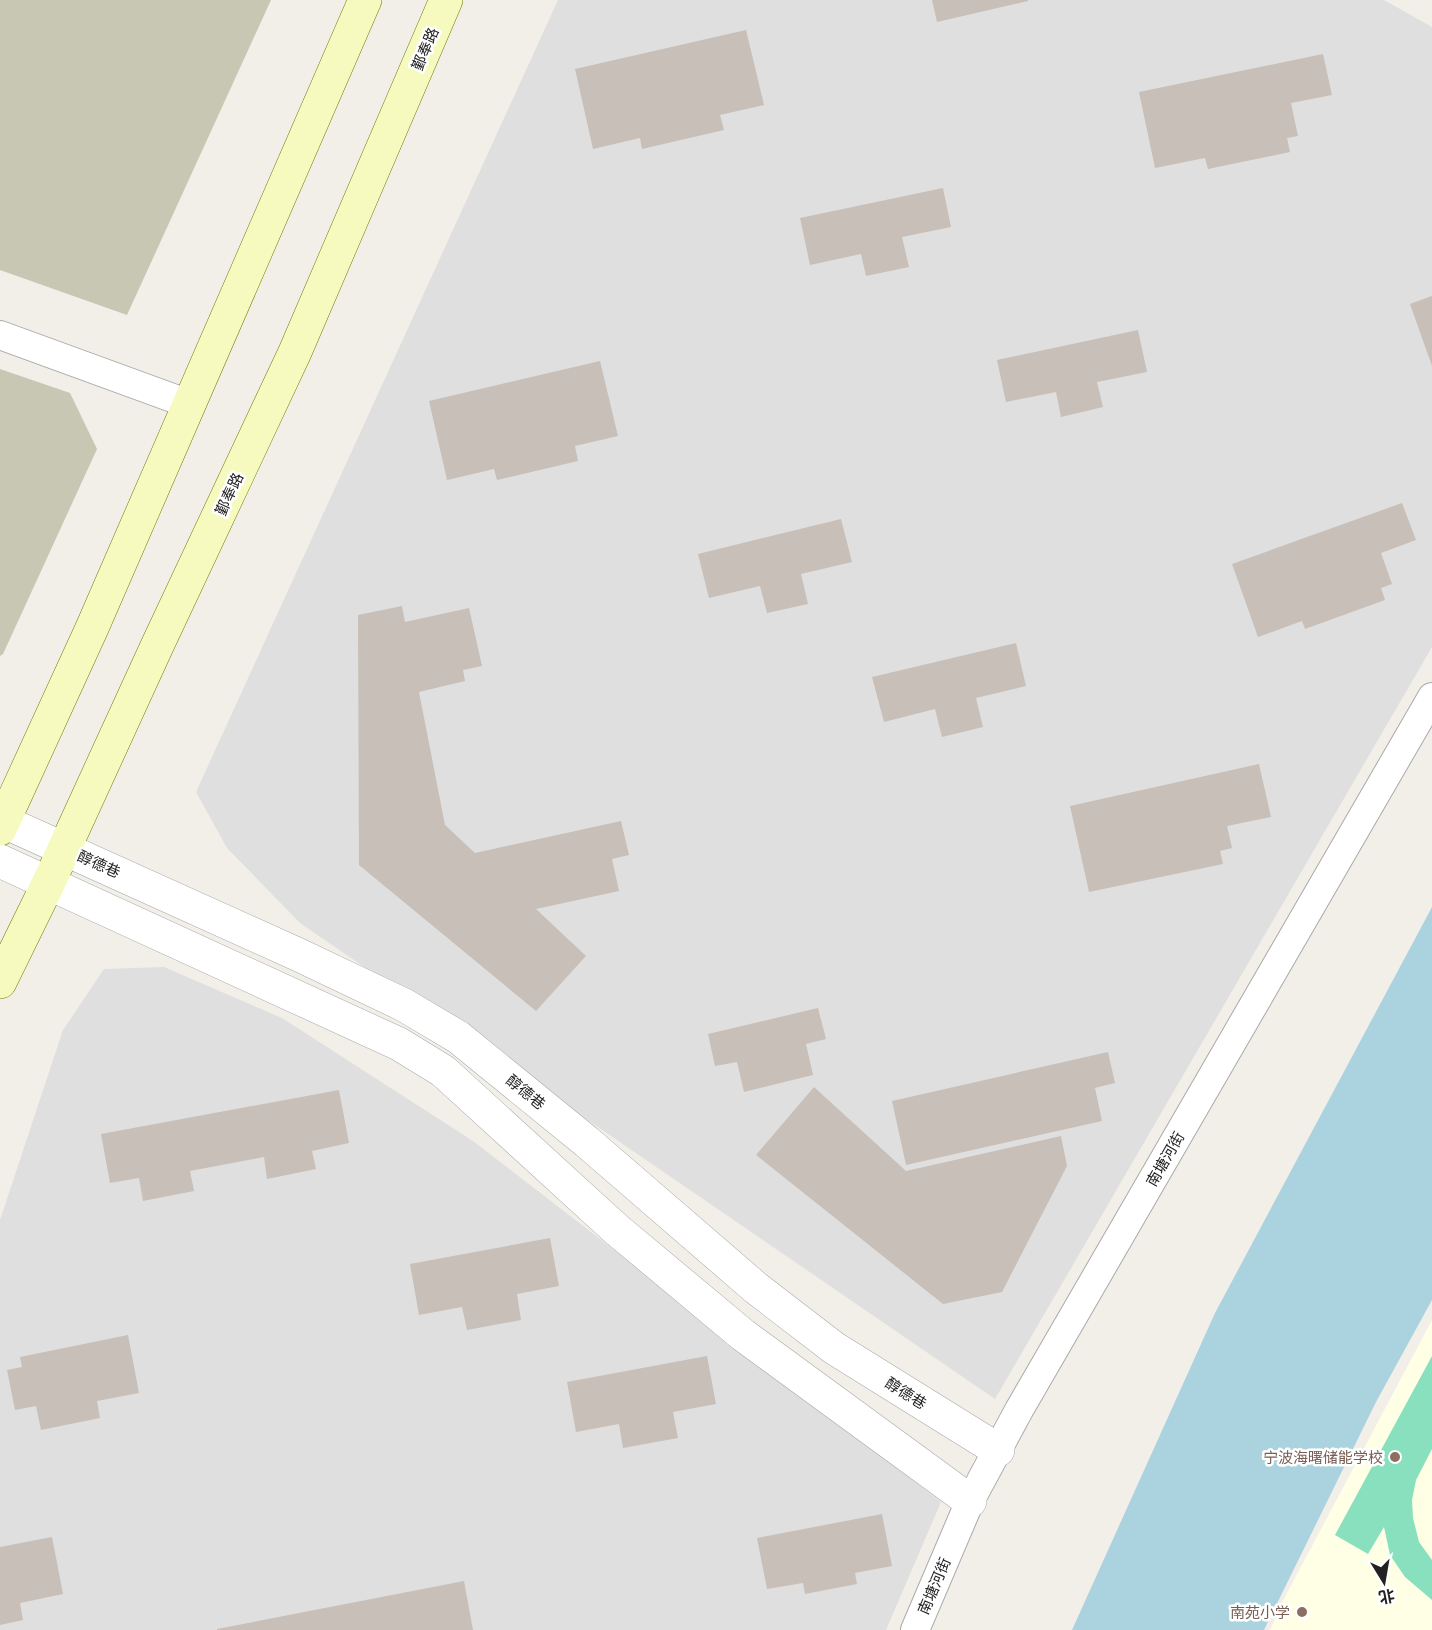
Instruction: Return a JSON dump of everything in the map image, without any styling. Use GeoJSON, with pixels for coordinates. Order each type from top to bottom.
{"type":"FeatureCollection","features":[{"type":"Feature","properties":{"kind":"main road"},"geometry":{"type":"LineString","coordinates":[[1,823],[92,628],[365,0]]}},
{"type":"Feature","properties":{"kind":"main road","name":"鄞奉路"},"geometry":{"type":"LineString","coordinates":[[0,982],[65,848],[295,352],[446,0]]}},
{"type":"Feature","properties":{"kind":"street"},"geometry":{"type":"LineString","coordinates":[[0,336],[189,404]]}},
{"type":"Feature","properties":{"kind":"street","name":"南塘河街"},"geometry":{"type":"LineString","coordinates":[[915,1630],[970,1501],[998,1450],[1432,697]]}},
{"type":"Feature","properties":{"kind":"street","name":"醇德巷"},"geometry":{"type":"LineString","coordinates":[[1,823],[65,848],[331,970],[404,1005],[458,1037],[587,1142],[756,1288],[834,1348],[998,1450]]}},
{"type":"Feature","properties":{"kind":"street"},"geometry":{"type":"LineString","coordinates":[[0,861],[399,1044],[443,1071],[616,1229],[743,1335],[970,1501]]}},
{"type":"Feature","properties":{"kind":"shaded area"},"geometry":{"type":"Polygon","coordinates":[[[0,0],[271,0],[127,315],[0,270],[0,0]]]}},
{"type":"Feature","properties":{"kind":"shaded area"},"geometry":{"type":"Polygon","coordinates":[[[558,0],[1384,0],[1432,27],[1432,647],[995,1399],[300,923],[227,848],[196,792],[558,0]]]}},
{"type":"Feature","properties":{"kind":"shaded area"},"geometry":{"type":"Polygon","coordinates":[[[0,369],[70,393],[97,449],[3,654],[0,656],[0,369]]]}},
{"type":"Feature","properties":{"kind":"shaded area"},"geometry":{"type":"Polygon","coordinates":[[[164,967],[282,1018],[473,1141],[941,1502],[886,1630],[0,1630],[0,1220],[63,1030],[104,969],[164,967]]]}},
{"type":"Feature","properties":{"kind":"shaded area","name":"宁波海曙储能学校"},"geometry":{"type":"Polygon","coordinates":[[[1432,1320],[1432,1630],[1270,1630],[1286,1595],[1432,1320]]]}},
{"type":"Feature","properties":{"kind":"green space"},"geometry":{"type":"Polygon","coordinates":[[[1432,1356],[1432,1449],[1416,1480],[1412,1500],[1413,1518],[1419,1542],[1432,1560],[1432,1600],[1405,1577],[1390,1555],[1384,1527],[1368,1554],[1335,1535],[1432,1356]]]}},
{"type":"Feature","properties":{"kind":"water"},"geometry":{"type":"Polygon","coordinates":[[[1432,907],[1432,1300],[1376,1402],[1264,1630],[1072,1630],[1215,1313],[1432,907]]]}},
{"type":"Feature","properties":{"kind":"building"},"geometry":{"type":"Polygon","coordinates":[[[932,0],[1028,0],[1028,1],[937,22],[932,0]]]}},
{"type":"Feature","properties":{"kind":"building"},"geometry":{"type":"Polygon","coordinates":[[[746,30],[764,105],[720,115],[724,130],[642,149],[640,138],[593,149],[575,69],[746,30]]]}},
{"type":"Feature","properties":{"kind":"building"},"geometry":{"type":"Polygon","coordinates":[[[1323,54],[1332,95],[1291,103],[1298,136],[1287,138],[1290,152],[1208,169],[1205,158],[1155,168],[1139,92],[1323,54]]]}},
{"type":"Feature","properties":{"kind":"building"},"geometry":{"type":"Polygon","coordinates":[[[943,188],[951,227],[902,237],[909,267],[866,276],[861,254],[810,265],[800,218],[943,188]]]}},
{"type":"Feature","properties":{"kind":"building"},"geometry":{"type":"Polygon","coordinates":[[[1432,296],[1432,366],[1410,304],[1432,296]]]}},
{"type":"Feature","properties":{"kind":"building"},"geometry":{"type":"Polygon","coordinates":[[[1138,330],[1147,372],[1097,382],[1103,407],[1061,417],[1056,392],[1006,402],[997,360],[1138,330]]]}},
{"type":"Feature","properties":{"kind":"building"},"geometry":{"type":"Polygon","coordinates":[[[600,361],[618,436],[575,446],[578,461],[497,480],[494,469],[447,480],[429,401],[600,361]]]}},
{"type":"Feature","properties":{"kind":"building"},"geometry":{"type":"Polygon","coordinates":[[[1402,503],[1416,540],[1381,553],[1392,584],[1381,588],[1385,600],[1305,629],[1302,621],[1258,637],[1232,564],[1402,503]]]}},
{"type":"Feature","properties":{"kind":"building"},"geometry":{"type":"Polygon","coordinates":[[[841,519],[852,562],[801,574],[808,604],[767,613],[760,586],[709,598],[698,554],[841,519]]]}},
{"type":"Feature","properties":{"kind":"building"},"geometry":{"type":"Polygon","coordinates":[[[402,606],[405,622],[469,608],[482,666],[463,670],[465,681],[419,692],[445,825],[475,853],[621,821],[629,855],[612,859],[619,891],[536,909],[586,956],[536,1011],[359,865],[358,615],[402,606]]]}},
{"type":"Feature","properties":{"kind":"building"},"geometry":{"type":"Polygon","coordinates":[[[1016,643],[1026,686],[976,698],[983,727],[942,737],[935,709],[884,722],[872,677],[1016,643]]]}},
{"type":"Feature","properties":{"kind":"building"},"geometry":{"type":"Polygon","coordinates":[[[1259,764],[1271,817],[1227,826],[1232,848],[1220,851],[1223,864],[1089,892],[1070,806],[1259,764]]]}},
{"type":"Feature","properties":{"kind":"building"},"geometry":{"type":"Polygon","coordinates":[[[818,1008],[826,1039],[806,1044],[813,1075],[744,1092],[737,1062],[715,1066],[708,1034],[818,1008]]]}},
{"type":"Feature","properties":{"kind":"building"},"geometry":{"type":"Polygon","coordinates":[[[1108,1052],[1115,1083],[1095,1088],[1102,1121],[906,1165],[892,1101],[1108,1052]]]}},
{"type":"Feature","properties":{"kind":"building"},"geometry":{"type":"Polygon","coordinates":[[[814,1087],[906,1171],[1061,1136],[1067,1166],[1002,1292],[943,1304],[756,1155],[814,1087]]]}},
{"type":"Feature","properties":{"kind":"building"},"geometry":{"type":"Polygon","coordinates":[[[339,1090],[349,1143],[312,1151],[316,1169],[267,1179],[264,1157],[190,1171],[194,1191],[143,1201],[139,1178],[110,1183],[101,1134],[339,1090]]]}},
{"type":"Feature","properties":{"kind":"building"},"geometry":{"type":"Polygon","coordinates":[[[550,1238],[559,1286],[517,1294],[521,1320],[467,1330],[462,1307],[419,1315],[410,1264],[550,1238]]]}},
{"type":"Feature","properties":{"kind":"building"},"geometry":{"type":"Polygon","coordinates":[[[128,1335],[139,1393],[97,1401],[100,1418],[41,1430],[36,1406],[15,1410],[7,1370],[22,1367],[20,1357],[128,1335]]]}},
{"type":"Feature","properties":{"kind":"building"},"geometry":{"type":"Polygon","coordinates":[[[707,1356],[716,1404],[673,1412],[678,1438],[623,1448],[619,1424],[576,1432],[567,1382],[707,1356]]]}},
{"type":"Feature","properties":{"kind":"building"},"geometry":{"type":"Polygon","coordinates":[[[882,1514],[892,1566],[855,1573],[857,1584],[805,1594],[803,1583],[767,1589],[757,1538],[882,1514]]]}},
{"type":"Feature","properties":{"kind":"building"},"geometry":{"type":"Polygon","coordinates":[[[52,1537],[63,1594],[20,1603],[23,1620],[0,1625],[0,1547],[52,1537]]]}},
{"type":"Feature","properties":{"kind":"building"},"geometry":{"type":"Polygon","coordinates":[[[464,1581],[473,1630],[217,1630],[217,1629],[464,1581]]]}},
{"type":"Feature","properties":{"kind":"place","name":"宁波海曙储能学校"},"geometry":{"type":"Point","coordinates":[1395,1457]}},
{"type":"Feature","properties":{"kind":"place","name":"南苑小学"},"geometry":{"type":"Point","coordinates":[1302,1612]}}]}
